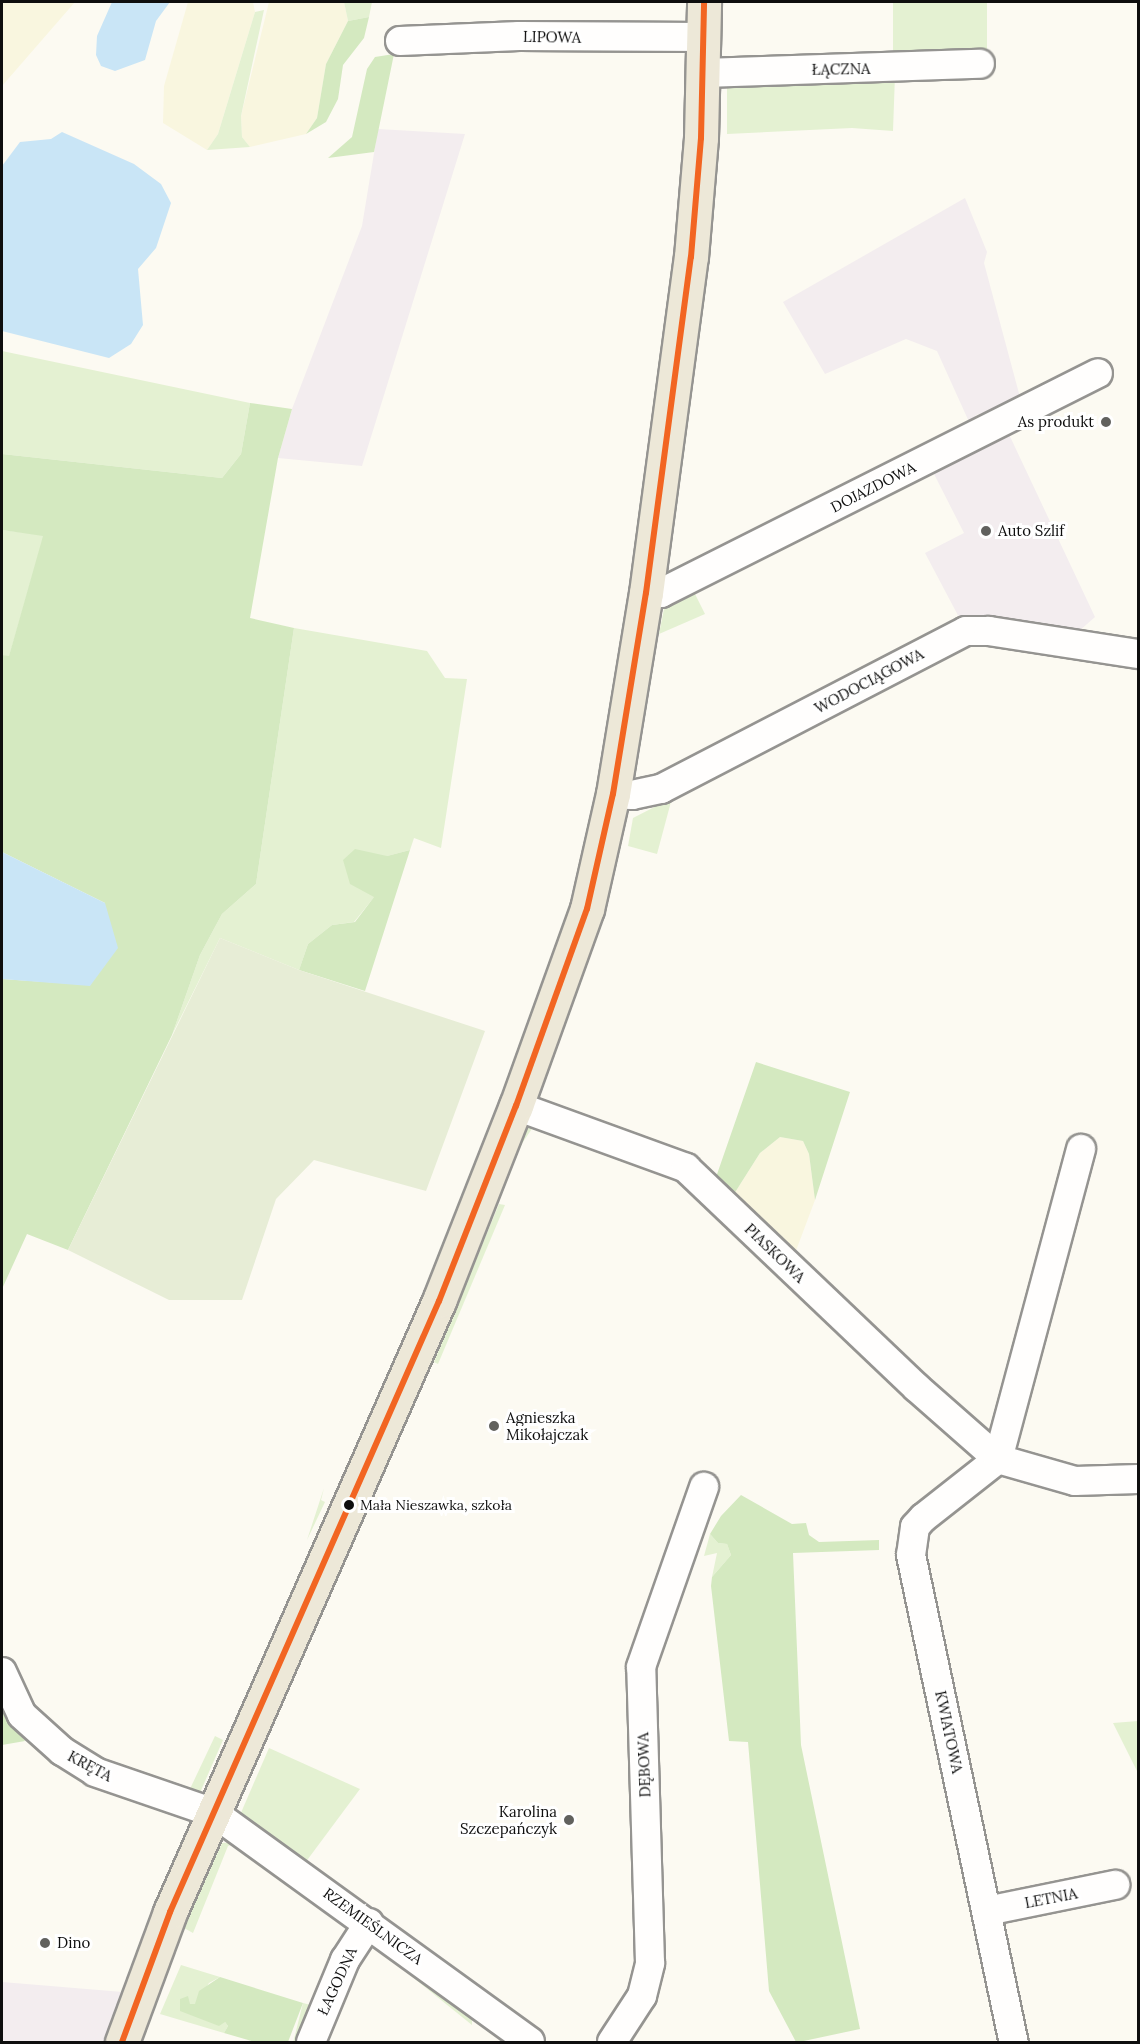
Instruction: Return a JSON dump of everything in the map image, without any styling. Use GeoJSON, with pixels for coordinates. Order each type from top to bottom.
{"type":"FeatureCollection","features":[{"type":"Feature","properties":{"kind":"main road"},"geometry":{"type":"LineString","coordinates":[[122,2043],[156,1946],[439,1301],[516,1106],[587,909],[613,794],[646,593],[693,247],[703,73],[704,2]]}},
{"type":"Feature","properties":{"kind":"street","name":"LIPOWA"},"geometry":{"type":"LineString","coordinates":[[400,42],[519,36],[704,37]]}},
{"type":"Feature","properties":{"kind":"street","name":"ŁĄCZNA"},"geometry":{"type":"LineString","coordinates":[[703,73],[980,64]]}},
{"type":"Feature","properties":{"kind":"street","name":"DOJAZDOWA"},"geometry":{"type":"LineString","coordinates":[[646,593],[661,593],[1098,373]]}},
{"type":"Feature","properties":{"kind":"street","name":"WODOCIĄGOWA"},"geometry":{"type":"LineString","coordinates":[[613,794],[632,795],[661,789],[966,631],[989,631],[1138,654]]}},
{"type":"Feature","properties":{"kind":"street","name":"PIASKOWA"},"geometry":{"type":"LineString","coordinates":[[516,1106],[686,1168],[916,1387],[998,1460],[1075,1481],[1138,1479]]}},
{"type":"Feature","properties":{"kind":"street"},"geometry":{"type":"LineString","coordinates":[[998,1460],[1081,1149]]}},
{"type":"Feature","properties":{"kind":"street","name":"KWIATOWA"},"geometry":{"type":"LineString","coordinates":[[998,1460],[923,1518],[915,1527],[911,1544],[1014,2043]]}},
{"type":"Feature","properties":{"kind":"street","name":"DĘBOWA"},"geometry":{"type":"LineString","coordinates":[[612,2043],[642,1996],[650,1963],[641,1667],[704,1487]]}},
{"type":"Feature","properties":{"kind":"street","name":"KRĘTA"},"geometry":{"type":"LineString","coordinates":[[2,1671],[22,1715],[62,1751],[95,1772],[214,1813]]}},
{"type":"Feature","properties":{"kind":"street","name":"RZEMIEŚLNICZA"},"geometry":{"type":"LineString","coordinates":[[214,1813],[369,1923],[530,2043]]}},
{"type":"Feature","properties":{"kind":"street","name":"LETNIA"},"geometry":{"type":"LineString","coordinates":[[987,1911],[1115,1885]]}},
{"type":"Feature","properties":{"kind":"street","name":"ŁAGODNA"},"geometry":{"type":"LineString","coordinates":[[311,2043],[345,1960],[369,1923]]}},
{"type":"Feature","properties":{"kind":"shaded area"},"geometry":{"type":"Polygon","coordinates":[[[2,2],[75,2],[2,86],[2,2]]]}},
{"type":"Feature","properties":{"kind":"shaded area"},"geometry":{"type":"Polygon","coordinates":[[[188,2],[253,2],[255,12],[218,134],[207,150],[163,123],[164,86],[188,2]]]}},
{"type":"Feature","properties":{"kind":"shaded area"},"geometry":{"type":"Polygon","coordinates":[[[269,2],[344,2],[348,21],[326,64],[317,118],[306,134],[250,147],[242,137],[241,116],[269,2]]]}},
{"type":"Feature","properties":{"kind":"shaded area"},"geometry":{"type":"Polygon","coordinates":[[[378,129],[465,134],[362,466],[278,458],[292,409],[362,226],[378,129]]]}},
{"type":"Feature","properties":{"kind":"shaded area"},"geometry":{"type":"Polygon","coordinates":[[[965,198],[987,252],[984,263],[1021,401],[976,415],[970,424],[937,351],[906,339],[825,374],[783,302],[965,198]]]}},
{"type":"Feature","properties":{"kind":"shaded area"},"geometry":{"type":"Polygon","coordinates":[[[1007,430],[1095,617],[1078,632],[962,623],[925,553],[964,533],[933,472],[945,460],[958,460],[1007,430]]]}},
{"type":"Feature","properties":{"kind":"shaded area"},"geometry":{"type":"Polygon","coordinates":[[[780,1137],[803,1141],[809,1154],[815,1200],[794,1256],[734,1194],[760,1153],[780,1137]]]}},
{"type":"Feature","properties":{"kind":"shaded area"},"geometry":{"type":"Polygon","coordinates":[[[2,1982],[123,1992],[106,2042],[2,2042],[2,1982]]]}},
{"type":"Feature","properties":{"kind":"green space"},"geometry":{"type":"Polygon","coordinates":[[[344,2],[372,2],[369,17],[348,21],[344,2]]]}},
{"type":"Feature","properties":{"kind":"green space"},"geometry":{"type":"Polygon","coordinates":[[[893,2],[987,2],[987,61],[893,61],[893,2]]]}},
{"type":"Feature","properties":{"kind":"green space"},"geometry":{"type":"Polygon","coordinates":[[[264,10],[241,116],[242,137],[250,147],[207,150],[218,134],[255,12],[264,10]]]}},
{"type":"Feature","properties":{"kind":"green space"},"geometry":{"type":"Polygon","coordinates":[[[369,17],[364,38],[343,65],[338,99],[326,122],[306,134],[317,118],[326,64],[348,21],[369,17]]]}},
{"type":"Feature","properties":{"kind":"green space"},"geometry":{"type":"Polygon","coordinates":[[[394,54],[374,152],[328,158],[352,137],[367,69],[375,57],[394,54]]]}},
{"type":"Feature","properties":{"kind":"green space"},"geometry":{"type":"Polygon","coordinates":[[[895,75],[893,131],[852,128],[727,134],[727,79],[895,75]]]}},
{"type":"Feature","properties":{"kind":"green space"},"geometry":{"type":"Polygon","coordinates":[[[2,351],[250,403],[241,454],[222,478],[2,454],[2,351]]]}},
{"type":"Feature","properties":{"kind":"green space"},"geometry":{"type":"Polygon","coordinates":[[[250,403],[292,409],[278,458],[250,618],[294,628],[256,884],[222,914],[200,955],[172,1035],[68,1250],[27,1234],[2,1289],[2,979],[90,985],[105,903],[2,852],[2,655],[9,656],[43,536],[2,530],[2,454],[222,478],[241,454],[250,403]]]}},
{"type":"Feature","properties":{"kind":"green space"},"geometry":{"type":"Polygon","coordinates":[[[2,530],[44,535],[9,657],[2,655],[2,530]]]}},
{"type":"Feature","properties":{"kind":"green space"},"geometry":{"type":"Polygon","coordinates":[[[691,586],[705,614],[659,634],[665,604],[691,586]]]}},
{"type":"Feature","properties":{"kind":"green space"},"geometry":{"type":"Polygon","coordinates":[[[294,628],[427,651],[445,678],[467,679],[441,848],[414,838],[410,850],[387,856],[375,896],[354,922],[332,925],[308,944],[299,970],[220,938],[172,1035],[200,955],[222,914],[256,884],[294,628]]]}},
{"type":"Feature","properties":{"kind":"green space"},"geometry":{"type":"Polygon","coordinates":[[[672,798],[657,854],[628,846],[633,818],[672,798]]]}},
{"type":"Feature","properties":{"kind":"green space"},"geometry":{"type":"Polygon","coordinates":[[[355,849],[387,856],[410,850],[365,991],[299,970],[308,944],[332,925],[355,922],[374,897],[350,884],[343,860],[355,849]]]}},
{"type":"Feature","properties":{"kind":"green space"},"geometry":{"type":"Polygon","coordinates":[[[220,938],[299,970],[485,1031],[426,1191],[314,1160],[276,1199],[242,1300],[169,1300],[68,1250],[220,938]]]}},
{"type":"Feature","properties":{"kind":"green space"},"geometry":{"type":"Polygon","coordinates":[[[756,1062],[850,1092],[815,1200],[809,1154],[803,1141],[780,1137],[760,1153],[734,1194],[715,1180],[756,1062]]]}},
{"type":"Feature","properties":{"kind":"green space"},"geometry":{"type":"Polygon","coordinates":[[[533,1120],[536,1122],[496,1182],[493,1180],[533,1120]]]}},
{"type":"Feature","properties":{"kind":"green space"},"geometry":{"type":"Polygon","coordinates":[[[499,1204],[505,1205],[438,1364],[434,1362],[499,1204]]]}},
{"type":"Feature","properties":{"kind":"green space"},"geometry":{"type":"Polygon","coordinates":[[[324,1488],[321,1500],[325,1502],[307,1540],[324,1488]]]}},
{"type":"Feature","properties":{"kind":"green space"},"geometry":{"type":"Polygon","coordinates":[[[741,1495],[792,1524],[806,1523],[809,1535],[819,1542],[879,1540],[879,1550],[793,1553],[801,1745],[860,2029],[799,2042],[796,2042],[769,1991],[748,1742],[729,1741],[711,1586],[712,1577],[731,1555],[727,1544],[718,1543],[710,1534],[721,1516],[741,1495]]]}},
{"type":"Feature","properties":{"kind":"green space"},"geometry":{"type":"Polygon","coordinates":[[[710,1534],[718,1543],[727,1544],[731,1555],[712,1577],[717,1553],[704,1556],[710,1534]]]}},
{"type":"Feature","properties":{"kind":"green space"},"geometry":{"type":"Polygon","coordinates":[[[2,1709],[25,1741],[2,1745],[2,1709]]]}},
{"type":"Feature","properties":{"kind":"green space"},"geometry":{"type":"Polygon","coordinates":[[[1138,1721],[1138,1773],[1113,1723],[1138,1721]]]}},
{"type":"Feature","properties":{"kind":"green space"},"geometry":{"type":"Polygon","coordinates":[[[215,1736],[223,1740],[199,1795],[189,1791],[215,1736]]]}},
{"type":"Feature","properties":{"kind":"green space"},"geometry":{"type":"Polygon","coordinates":[[[269,1748],[360,1789],[305,1863],[240,1815],[269,1748]]]}},
{"type":"Feature","properties":{"kind":"green space"},"geometry":{"type":"Polygon","coordinates":[[[240,1842],[228,1846],[193,1933],[184,1928],[222,1843],[240,1842]]]}},
{"type":"Feature","properties":{"kind":"green space"},"geometry":{"type":"Polygon","coordinates":[[[374,1946],[383,1947],[472,2014],[472,2025],[374,1946]]]}},
{"type":"Feature","properties":{"kind":"green space"},"geometry":{"type":"Polygon","coordinates":[[[181,1965],[220,1977],[209,1983],[196,2004],[180,2010],[225,2022],[228,2026],[224,2033],[160,2014],[181,1965]]]}},
{"type":"Feature","properties":{"kind":"green space"},"geometry":{"type":"Polygon","coordinates":[[[220,1977],[303,2003],[288,2042],[255,2042],[224,2033],[228,2026],[225,2022],[219,2026],[180,2011],[180,1999],[188,1996],[190,2004],[195,2004],[199,1991],[220,1977]]]}},
{"type":"Feature","properties":{"kind":"green space"},"geometry":{"type":"Polygon","coordinates":[[[303,2003],[311,2005],[302,2042],[293,2042],[303,2003]]]}},
{"type":"Feature","properties":{"kind":"water"},"geometry":{"type":"Polygon","coordinates":[[[112,2],[170,2],[156,21],[145,60],[115,71],[101,66],[96,55],[97,36],[112,2]]]}},
{"type":"Feature","properties":{"kind":"water"},"geometry":{"type":"Polygon","coordinates":[[[62,132],[134,164],[161,184],[171,203],[156,248],[138,269],[143,325],[131,344],[109,358],[2,331],[2,166],[20,142],[51,139],[62,132]]]}},
{"type":"Feature","properties":{"kind":"water"},"geometry":{"type":"Polygon","coordinates":[[[2,852],[105,903],[118,948],[90,986],[2,979],[2,852]]]}},
{"type":"Feature","properties":{"kind":"transit line"},"geometry":{"type":"LineString","coordinates":[[122,2042],[170,1912],[439,1301],[516,1106],[587,909],[613,794],[646,593],[691,257],[701,138],[704,2]]}},
{"type":"Feature","properties":{"kind":"place","name":"As produkt"},"geometry":{"type":"Point","coordinates":[1106,422]}},
{"type":"Feature","properties":{"kind":"place","name":"Auto Szlif"},"geometry":{"type":"Point","coordinates":[986,531]}},
{"type":"Feature","properties":{"kind":"place","name":"Agnieszka Mikołajczak"},"geometry":{"type":"Point","coordinates":[494,1426]}},
{"type":"Feature","properties":{"kind":"place","name":"Mała Nieszawka, szkoła"},"geometry":{"type":"Point","coordinates":[349,1505]}},
{"type":"Feature","properties":{"kind":"place","name":"Karolina Szczepańczyk"},"geometry":{"type":"Point","coordinates":[569,1820]}},
{"type":"Feature","properties":{"kind":"place","name":"Dino"},"geometry":{"type":"Point","coordinates":[45,1943]}}]}
